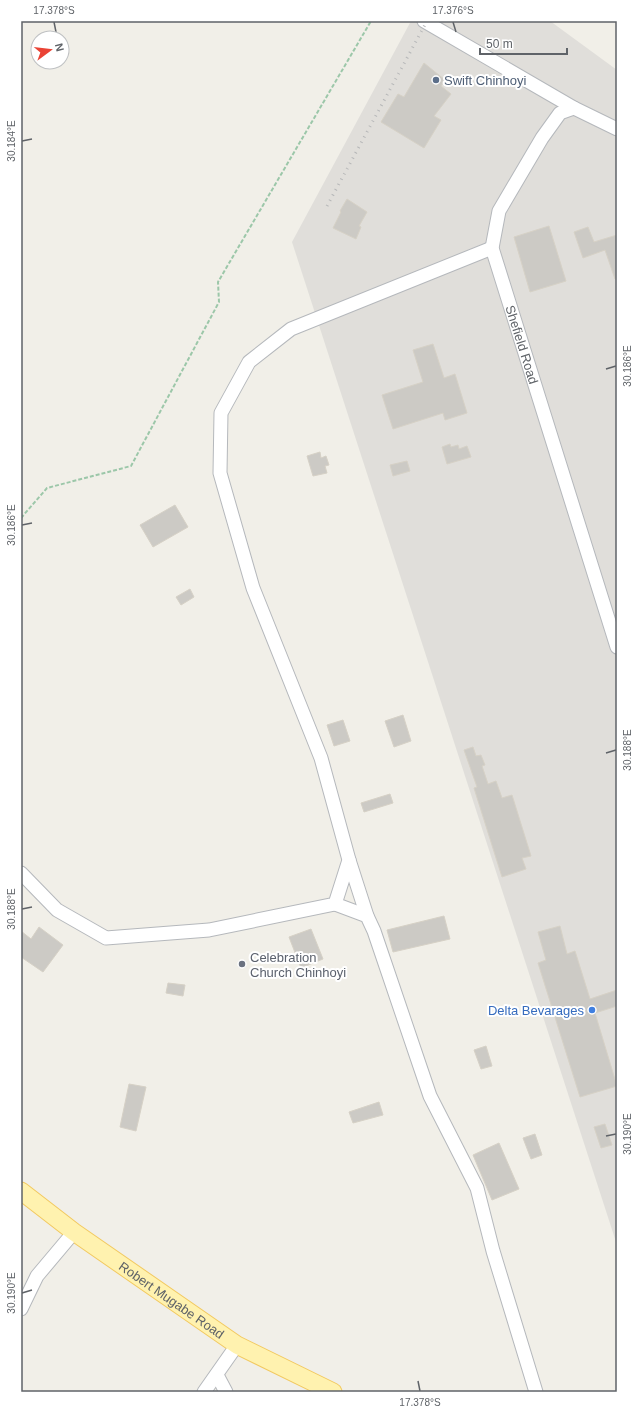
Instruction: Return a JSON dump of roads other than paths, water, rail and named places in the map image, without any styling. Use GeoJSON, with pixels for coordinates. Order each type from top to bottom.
{"type":"FeatureCollection","features":[{"type":"Feature","properties":{"kind":"main road","name":"Robert Mugabe Road"},"geometry":{"type":"LineString","coordinates":[[21,1191],[74,1232],[237,1345],[333,1392]]}},
{"type":"Feature","properties":{"kind":"street"},"geometry":{"type":"LineString","coordinates":[[424,21],[574,108],[617,129]]}},
{"type":"Feature","properties":{"kind":"street","name":"Shefield Road"},"geometry":{"type":"LineString","coordinates":[[574,108],[560,113],[542,138],[499,211],[492,248],[617,647]]}},
{"type":"Feature","properties":{"kind":"street"},"geometry":{"type":"LineString","coordinates":[[492,248],[291,329],[249,362],[221,414],[220,472],[253,588],[321,758],[349,860],[367,916],[374,931],[430,1096],[477,1188],[492,1251],[536,1392]]}},
{"type":"Feature","properties":{"kind":"street"},"geometry":{"type":"LineString","coordinates":[[335,904],[349,860]]}},
{"type":"Feature","properties":{"kind":"street"},"geometry":{"type":"LineString","coordinates":[[21,873],[57,910],[106,938],[210,930],[335,904],[367,916]]}},
{"type":"Feature","properties":{"kind":"street"},"geometry":{"type":"LineString","coordinates":[[21,1309],[37,1276],[74,1232]]}},
{"type":"Feature","properties":{"kind":"street"},"geometry":{"type":"LineString","coordinates":[[204,1392],[237,1345]]}},
{"type":"Feature","properties":{"kind":"street"},"geometry":{"type":"LineString","coordinates":[[217,1375],[226,1392]]}},
{"type":"Feature","properties":{"kind":"railway"},"geometry":{"type":"LineString","coordinates":[[327,206],[427,21]]}},
{"type":"Feature","properties":{"kind":"place","name":"Swift Chinhoyi"},"geometry":{"type":"Point","coordinates":[436,80]}},
{"type":"Feature","properties":{"kind":"place","name":"Celebration Church Chinhoyi"},"geometry":{"type":"Point","coordinates":[242,964]}},
{"type":"Feature","properties":{"kind":"place","name":"Delta Bevarages"},"geometry":{"type":"Point","coordinates":[592,1010]}}]}
